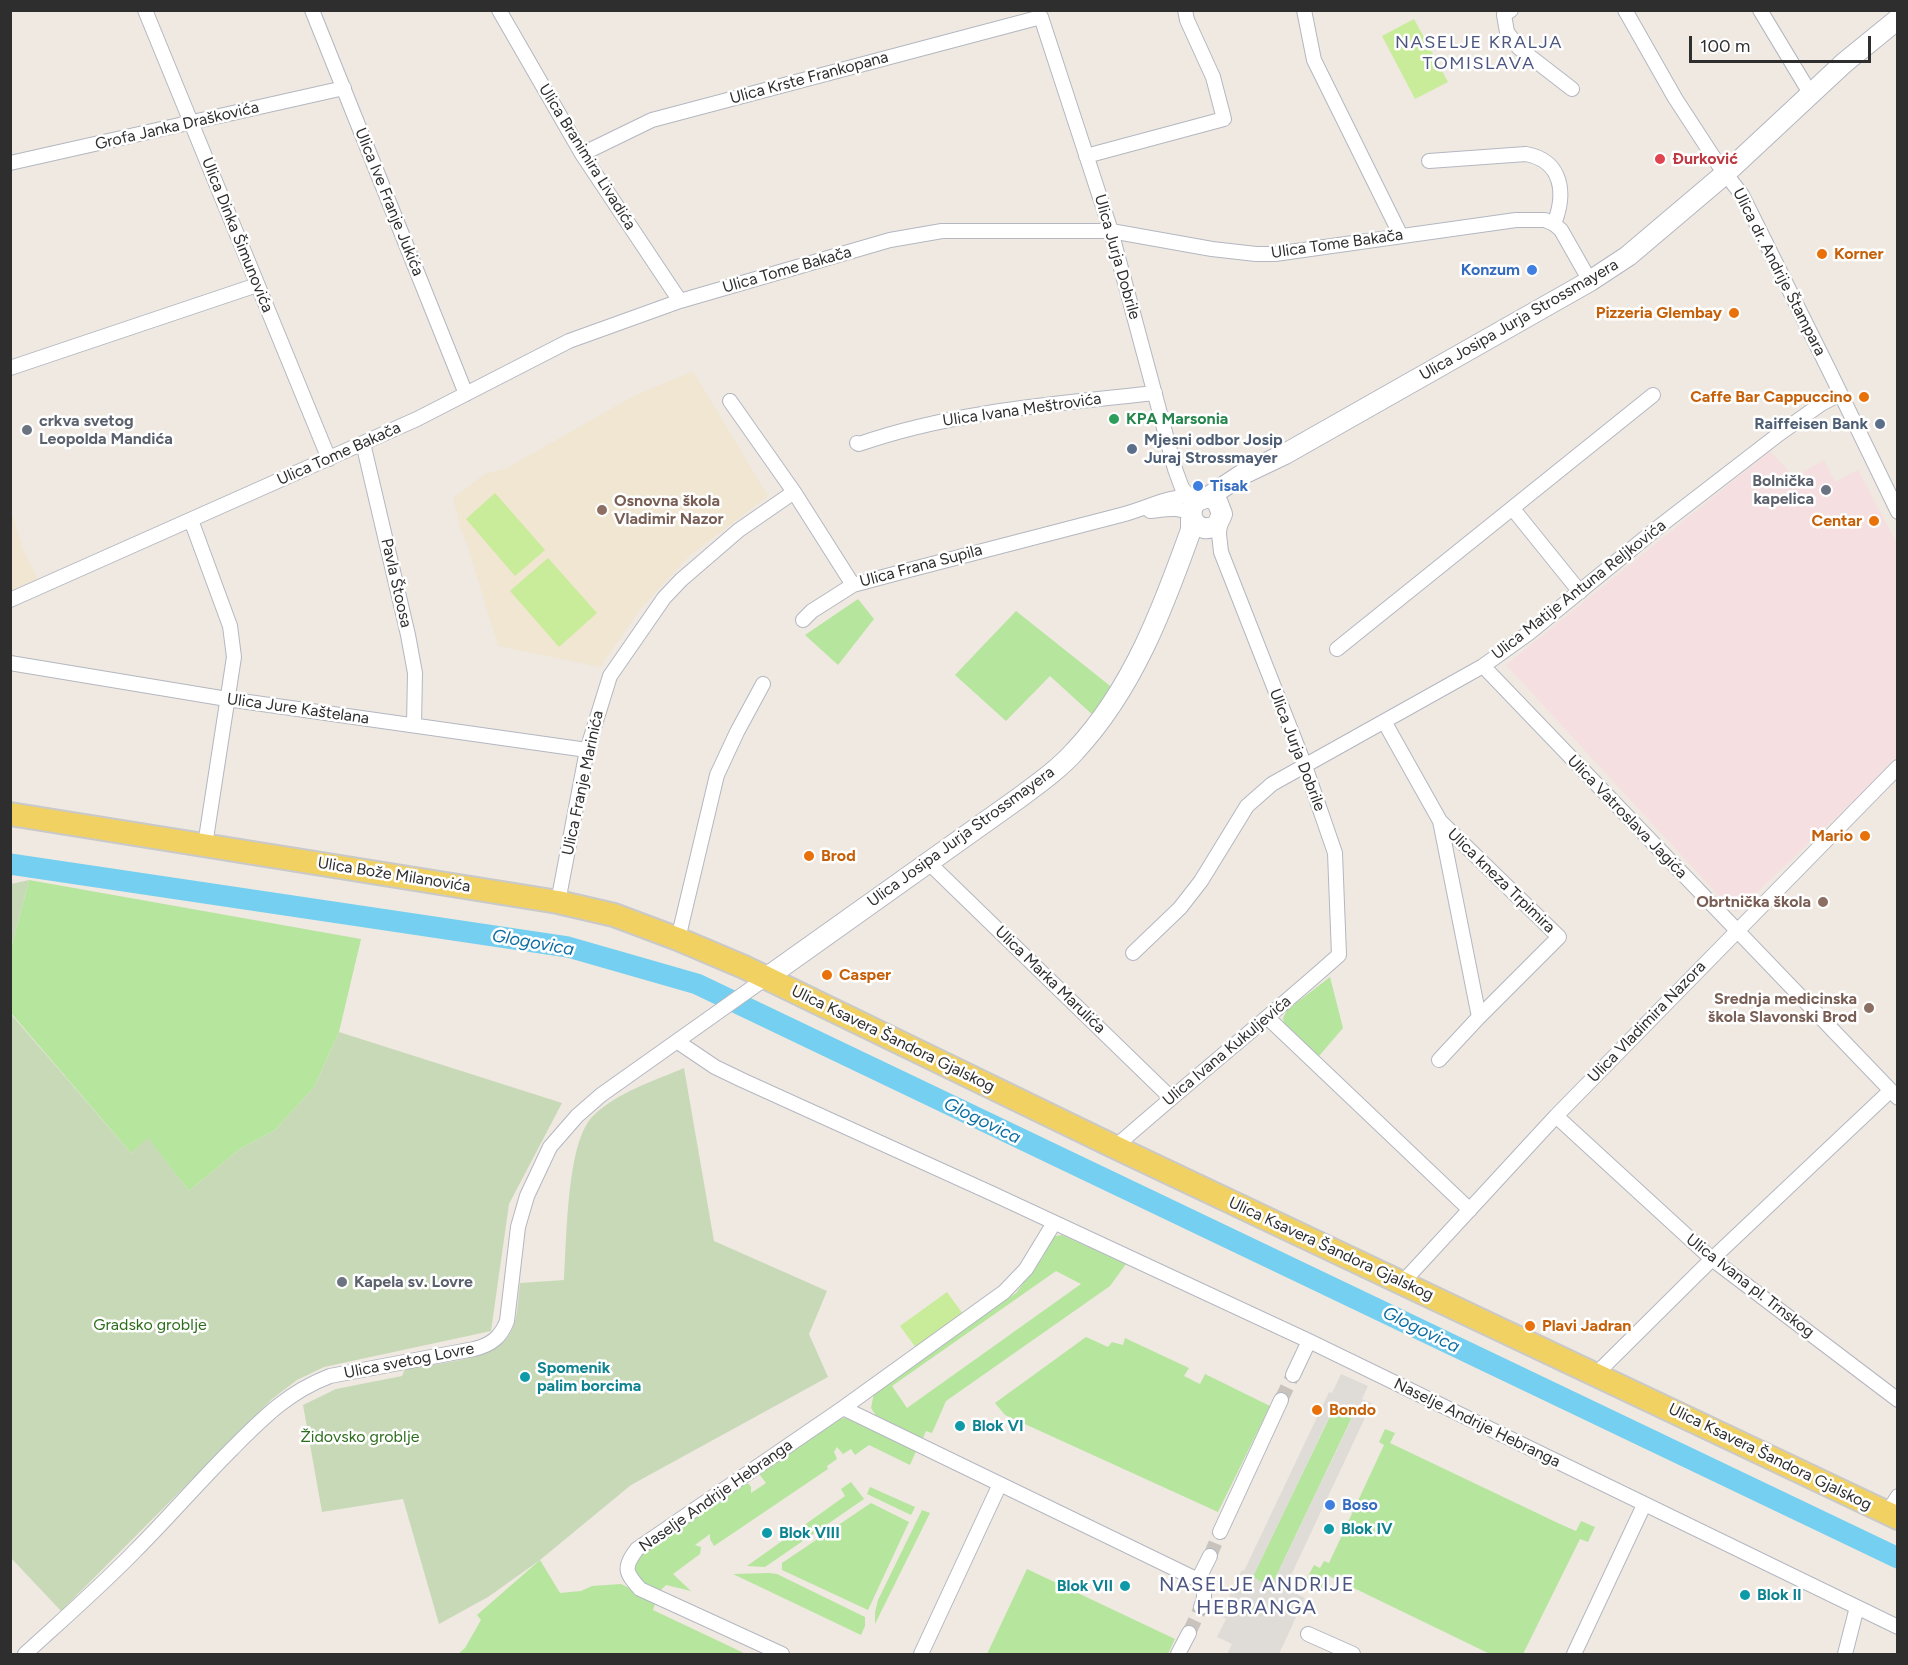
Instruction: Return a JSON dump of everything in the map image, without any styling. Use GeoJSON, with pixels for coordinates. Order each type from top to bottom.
{"type":"FeatureCollection","features":[{"type":"Feature","properties":{"kind":"main road","name":"Ulica Josipa Jurja Strossmayera"},"geometry":{"type":"LineString","coordinates":[[759,983],[1050,775],[1074,752],[1091,733],[1124,685],[1161,612],[1203,511],[1243,474],[1285,454],[1590,281],[1634,252],[1726,173],[1864,45],[1898,19]]}},
{"type":"Feature","properties":{"kind":"main road","name":"Ulica Bože Milanovića"},"geometry":{"type":"LineString","coordinates":[[10,814],[558,902],[614,915],[678,939],[759,983]]}},
{"type":"Feature","properties":{"kind":"main road","name":"Ulica Ksavera Šandora Gjalskog"},"geometry":{"type":"LineString","coordinates":[[759,983],[1115,1147],[1402,1283],[1894,1509]]}},
{"type":"Feature","properties":{"kind":"street","name":"Ulica Dinka Šimunovića"},"geometry":{"type":"LineString","coordinates":[[145,10],[329,459]]}},
{"type":"Feature","properties":{"kind":"street","name":"Ulica Ive Franje Jukića"},"geometry":{"type":"LineString","coordinates":[[312,10],[466,394]]}},
{"type":"Feature","properties":{"kind":"street","name":"Ulica Branimira Livadića"},"geometry":{"type":"LineString","coordinates":[[499,10],[582,154],[680,301]]}},
{"type":"Feature","properties":{"kind":"street"},"geometry":{"type":"LineString","coordinates":[[1086,156],[1224,119],[1212,77],[1187,20],[1185,10]]}},
{"type":"Feature","properties":{"kind":"street"},"geometry":{"type":"LineString","coordinates":[[1304,10],[1314,60],[1401,236]]}},
{"type":"Feature","properties":{"kind":"street","name":"Ulica dr. Andrije Štampara"},"geometry":{"type":"LineString","coordinates":[[1625,10],[1675,98],[1742,195],[1898,512]]}},
{"type":"Feature","properties":{"kind":"street"},"geometry":{"type":"LineString","coordinates":[[1760,10],[1810,93]]}},
{"type":"Feature","properties":{"kind":"street"},"geometry":{"type":"LineString","coordinates":[[1505,12],[1508,32],[1519,48],[1572,89]]}},
{"type":"Feature","properties":{"kind":"street","name":"Ulica Krste Frankopana"},"geometry":{"type":"LineString","coordinates":[[582,154],[652,120],[1041,17]]}},
{"type":"Feature","properties":{"kind":"street","name":"Ulica Jurja Dobrile"},"geometry":{"type":"LineString","coordinates":[[1041,17],[1111,231],[1175,469],[1182,488],[1203,511],[1221,552],[1305,766],[1335,853],[1339,955]]}},
{"type":"Feature","properties":{"kind":"street","name":"Grofa Janka Draškovića"},"geometry":{"type":"LineString","coordinates":[[10,163],[344,88]]}},
{"type":"Feature","properties":{"kind":"street"},"geometry":{"type":"LineString","coordinates":[[1429,161],[1526,154],[1536,156],[1555,172],[1559,181],[1562,196],[1554,224],[1561,230],[1590,281]]}},
{"type":"Feature","properties":{"kind":"street","name":"Ulica Tome Bakača"},"geometry":{"type":"LineString","coordinates":[[10,600],[329,459],[466,394],[569,341],[680,301],[890,240],[919,234],[964,230],[1111,231],[1212,249],[1256,254],[1295,252],[1516,220],[1545,220],[1554,224]]}},
{"type":"Feature","properties":{"kind":"street"},"geometry":{"type":"LineString","coordinates":[[10,368],[256,285]]}},
{"type":"Feature","properties":{"kind":"street","name":"Ulica Ivana Meštrovića"},"geometry":{"type":"LineString","coordinates":[[857,443],[926,424],[995,411],[1155,393]]}},
{"type":"Feature","properties":{"kind":"street","name":"Ulica Matije Antuna Reljkovića"},"geometry":{"type":"LineString","coordinates":[[1133,953],[1180,908],[1201,881],[1247,806],[1272,784],[1385,723],[1483,666],[1529,633],[1779,434],[1821,404],[1840,394]]}},
{"type":"Feature","properties":{"kind":"street"},"geometry":{"type":"LineString","coordinates":[[1337,649],[1653,395]]}},
{"type":"Feature","properties":{"kind":"street","name":"Ulica Frana Supila"},"geometry":{"type":"LineString","coordinates":[[730,401],[794,492],[853,585],[997,546],[1133,513],[1177,509],[1203,511]]}},
{"type":"Feature","properties":{"kind":"street","name":"Pavla Štoosa"},"geometry":{"type":"LineString","coordinates":[[363,443],[415,673],[414,725]]}},
{"type":"Feature","properties":{"kind":"street","name":"Ulica Franje Marinića"},"geometry":{"type":"LineString","coordinates":[[558,902],[587,750],[610,676],[664,598],[688,573],[739,530],[794,492]]}},
{"type":"Feature","properties":{"kind":"street"},"geometry":{"type":"LineString","coordinates":[[1513,509],[1580,592]]}},
{"type":"Feature","properties":{"kind":"street"},"geometry":{"type":"LineString","coordinates":[[191,520],[230,626],[234,657],[205,845]]}},
{"type":"Feature","properties":{"kind":"street"},"geometry":{"type":"LineString","coordinates":[[803,621],[812,611],[853,585]]}},
{"type":"Feature","properties":{"kind":"street","name":"Ulica Jure Kaštelana"},"geometry":{"type":"LineString","coordinates":[[10,663],[227,699],[587,750]]}},
{"type":"Feature","properties":{"kind":"street","name":"Ulica Vatroslava Jagića"},"geometry":{"type":"LineString","coordinates":[[1483,666],[1894,1094]]}},
{"type":"Feature","properties":{"kind":"street"},"geometry":{"type":"LineString","coordinates":[[678,939],[717,775],[763,684]]}},
{"type":"Feature","properties":{"kind":"street","name":"Ulica kneza Trpimira"},"geometry":{"type":"LineString","coordinates":[[1385,723],[1440,821],[1558,937],[1439,1059]]}},
{"type":"Feature","properties":{"kind":"street","name":"Ulica Vladimira Nazora"},"geometry":{"type":"LineString","coordinates":[[1402,1283],[1556,1116],[1898,767]]}},
{"type":"Feature","properties":{"kind":"street","name":"Ulica kneza Trpimira"},"geometry":{"type":"LineString","coordinates":[[1440,821],[1479,1017]]}},
{"type":"Feature","properties":{"kind":"street","name":"Ulica Marka Marulića"},"geometry":{"type":"LineString","coordinates":[[928,863],[1171,1098]]}},
{"type":"Feature","properties":{"kind":"street","name":"Ulica Ivana Kukuljevića"},"geometry":{"type":"LineString","coordinates":[[1115,1147],[1339,955]]}},
{"type":"Feature","properties":{"kind":"street","name":"Ulica svetog Lovre"},"geometry":{"type":"LineString","coordinates":[[26,1654],[135,1552],[195,1486],[266,1414],[292,1394],[310,1383],[330,1376],[474,1349],[486,1346],[496,1338],[502,1332],[508,1313],[518,1227],[527,1196],[550,1147],[577,1116],[601,1095],[759,983]]}},
{"type":"Feature","properties":{"kind":"street"},"geometry":{"type":"LineString","coordinates":[[1268,1018],[1470,1210]]}},
{"type":"Feature","properties":{"kind":"street","name":"Naselje Andrije Hebranga"},"geometry":{"type":"LineString","coordinates":[[678,1042],[715,1067],[742,1080],[1309,1341],[1898,1627]]}},
{"type":"Feature","properties":{"kind":"street"},"geometry":{"type":"LineString","coordinates":[[1597,1373],[1712,1259],[1894,1094]]}},
{"type":"Feature","properties":{"kind":"street","name":"Ulica Ivana pl. Trnskog"},"geometry":{"type":"LineString","coordinates":[[1556,1116],[1712,1259],[1898,1400]]}},
{"type":"Feature","properties":{"kind":"street","name":"Naselje Andrije Hebranga"},"geometry":{"type":"LineString","coordinates":[[782,1654],[640,1589],[630,1577],[627,1569],[628,1561],[637,1549],[843,1408],[1004,1292],[1026,1269],[1054,1223]]}},
{"type":"Feature","properties":{"kind":"street"},"geometry":{"type":"LineString","coordinates":[[1293,1375],[1309,1341]]}},
{"type":"Feature","properties":{"kind":"street"},"geometry":{"type":"LineString","coordinates":[[1220,1532],[1281,1400]]}},
{"type":"Feature","properties":{"kind":"street"},"geometry":{"type":"LineString","coordinates":[[843,1408],[1198,1580],[1204,1588],[1205,1598],[1201,1607]]}},
{"type":"Feature","properties":{"kind":"street"},"geometry":{"type":"LineString","coordinates":[[921,1654],[1000,1484]]}},
{"type":"Feature","properties":{"kind":"street"},"geometry":{"type":"LineString","coordinates":[[1574,1654],[1644,1505]]}},
{"type":"Feature","properties":{"kind":"street"},"geometry":{"type":"LineString","coordinates":[[1198,1580],[1210,1556]]}},
{"type":"Feature","properties":{"kind":"street"},"geometry":{"type":"LineString","coordinates":[[1845,1654],[1857,1607]]}},
{"type":"Feature","properties":{"kind":"street"},"geometry":{"type":"LineString","coordinates":[[1178,1654],[1189,1633]]}},
{"type":"Feature","properties":{"kind":"street"},"geometry":{"type":"LineString","coordinates":[[1308,1634],[1353,1654]]}},
{"type":"Feature","properties":{"kind":"shaded area","name":"Osnovna škola Vladimir Nazor"},"geometry":{"type":"Polygon","coordinates":[[[693,371],[768,496],[688,557],[639,611],[600,667],[498,646],[453,498],[486,473],[505,469],[632,397],[693,371]]]}},
{"type":"Feature","properties":{"kind":"shaded area"},"geometry":{"type":"Polygon","coordinates":[[[1770,451],[1794,477],[1824,460],[1835,482],[1858,470],[1897,543],[1897,756],[1863,792],[1736,912],[1506,665],[1770,451]]]}},
{"type":"Feature","properties":{"kind":"shaded area"},"geometry":{"type":"Polygon","coordinates":[[[13,515],[22,547],[40,584],[11,596],[10,516],[13,515]]]}},
{"type":"Feature","properties":{"kind":"shaded area","name":"Naselje Andrije Hebranga"},"geometry":{"type":"Polygon","coordinates":[[[1341,1374],[1368,1386],[1362,1399],[1372,1403],[1285,1588],[1305,1598],[1279,1654],[1227,1654],[1232,1644],[1217,1637],[1226,1619],[1220,1616],[1242,1570],[1244,1571],[1329,1392],[1332,1393],[1341,1374]],[[1335,1405],[1253,1577],[1271,1587],[1354,1414],[1335,1405]]]}},
{"type":"Feature","properties":{"kind":"green space"},"geometry":{"type":"Polygon","coordinates":[[[1414,19],[1448,82],[1415,99],[1382,36],[1414,19]]]}},
{"type":"Feature","properties":{"kind":"green space"},"geometry":{"type":"Polygon","coordinates":[[[495,493],[545,550],[515,576],[466,519],[495,493]]]}},
{"type":"Feature","properties":{"kind":"green space"},"geometry":{"type":"Polygon","coordinates":[[[548,558],[597,613],[559,647],[510,591],[548,558]]]}},
{"type":"Feature","properties":{"kind":"green space"},"geometry":{"type":"Polygon","coordinates":[[[858,599],[874,619],[838,665],[805,635],[858,599]]]}},
{"type":"Feature","properties":{"kind":"green space"},"geometry":{"type":"Polygon","coordinates":[[[1016,611],[1114,689],[1096,718],[1050,676],[1006,721],[955,675],[1016,611]]]}},
{"type":"Feature","properties":{"kind":"green space"},"geometry":{"type":"Polygon","coordinates":[[[29,880],[361,939],[339,1032],[314,1087],[275,1130],[240,1149],[189,1191],[148,1139],[131,1153],[11,1013],[11,949],[29,880]]]}},
{"type":"Feature","properties":{"kind":"green space"},"geometry":{"type":"Polygon","coordinates":[[[29,880],[11,949],[11,884],[29,880]]]}},
{"type":"Feature","properties":{"kind":"green space"},"geometry":{"type":"Polygon","coordinates":[[[1330,977],[1343,1028],[1319,1056],[1284,1023],[1283,1018],[1287,1010],[1330,977]]]}},
{"type":"Feature","properties":{"kind":"green space","name":"Gradsko groblje"},"geometry":{"type":"Polygon","coordinates":[[[10,1013],[131,1153],[148,1138],[189,1191],[240,1149],[275,1130],[314,1087],[339,1032],[562,1103],[509,1204],[491,1331],[324,1367],[297,1380],[272,1399],[61,1611],[11,1558],[10,1013]]]}},
{"type":"Feature","properties":{"kind":"green space","name":"Židovsko groblje"},"geometry":{"type":"Polygon","coordinates":[[[684,1068],[714,1241],[827,1291],[809,1334],[828,1377],[631,1485],[540,1560],[488,1597],[439,1624],[403,1499],[322,1512],[303,1405],[336,1389],[402,1376],[405,1369],[480,1354],[505,1340],[516,1319],[520,1283],[564,1280],[567,1217],[573,1168],[585,1128],[594,1115],[614,1100],[684,1068]]]}},
{"type":"Feature","properties":{"kind":"green space"},"geometry":{"type":"Polygon","coordinates":[[[1062,1235],[1126,1264],[1110,1286],[946,1401],[932,1433],[926,1431],[923,1438],[879,1420],[871,1408],[874,1393],[1016,1293],[1043,1257],[1049,1242],[1055,1236],[1062,1235]],[[1056,1271],[892,1386],[907,1408],[1081,1284],[1056,1271]]]}},
{"type":"Feature","properties":{"kind":"green space"},"geometry":{"type":"Polygon","coordinates":[[[947,1292],[963,1314],[916,1348],[900,1326],[947,1292]]]}},
{"type":"Feature","properties":{"kind":"green space"},"geometry":{"type":"Polygon","coordinates":[[[1086,1337],[1108,1347],[1112,1342],[1123,1345],[1125,1338],[1189,1368],[1184,1376],[1200,1384],[1205,1374],[1270,1406],[1218,1512],[1005,1415],[995,1403],[1086,1337]]]}},
{"type":"Feature","properties":{"kind":"green space"},"geometry":{"type":"Polygon","coordinates":[[[1336,1404],[1354,1413],[1271,1587],[1252,1578],[1336,1404]]]}},
{"type":"Feature","properties":{"kind":"green space"},"geometry":{"type":"Polygon","coordinates":[[[848,1418],[917,1449],[910,1465],[869,1445],[855,1455],[851,1449],[843,1454],[837,1447],[834,1452],[837,1459],[827,1466],[828,1469],[714,1546],[710,1534],[695,1545],[701,1547],[700,1554],[673,1574],[691,1591],[666,1585],[660,1591],[636,1574],[637,1557],[743,1482],[749,1484],[751,1493],[766,1483],[760,1475],[761,1472],[833,1421],[848,1418]]]}},
{"type":"Feature","properties":{"kind":"green space"},"geometry":{"type":"Polygon","coordinates":[[[1385,1429],[1395,1433],[1390,1443],[1560,1524],[1576,1531],[1581,1521],[1595,1527],[1588,1542],[1580,1539],[1523,1654],[1490,1654],[1329,1576],[1323,1588],[1306,1580],[1314,1565],[1320,1568],[1324,1561],[1329,1563],[1384,1445],[1379,1442],[1385,1429]]]}},
{"type":"Feature","properties":{"kind":"green space"},"geometry":{"type":"Polygon","coordinates":[[[851,1482],[864,1499],[765,1567],[747,1566],[845,1496],[841,1489],[851,1482]]]}},
{"type":"Feature","properties":{"kind":"green space"},"geometry":{"type":"Polygon","coordinates":[[[870,1487],[915,1507],[911,1515],[867,1494],[870,1487]]]}},
{"type":"Feature","properties":{"kind":"green space"},"geometry":{"type":"Polygon","coordinates":[[[871,1503],[909,1522],[868,1610],[782,1570],[782,1563],[871,1503]]]}},
{"type":"Feature","properties":{"kind":"green space"},"geometry":{"type":"Polygon","coordinates":[[[922,1510],[930,1513],[875,1624],[878,1600],[922,1510]]]}},
{"type":"Feature","properties":{"kind":"green space"},"geometry":{"type":"Polygon","coordinates":[[[540,1560],[560,1593],[581,1591],[592,1586],[621,1584],[656,1601],[653,1610],[746,1654],[458,1654],[465,1648],[481,1620],[477,1615],[540,1560]]]}},
{"type":"Feature","properties":{"kind":"green space"},"geometry":{"type":"Polygon","coordinates":[[[1027,1569],[1175,1639],[1168,1654],[987,1654],[1027,1569]]]}},
{"type":"Feature","properties":{"kind":"green space"},"geometry":{"type":"Polygon","coordinates":[[[733,1574],[777,1574],[865,1617],[865,1626],[861,1635],[733,1574]]]}},
{"type":"Feature","properties":{"kind":"waterway","name":"Glogovica"},"geometry":{"type":"LineString","coordinates":[[10,864],[568,947],[697,984],[1898,1558]]}},
{"type":"Feature","properties":{"kind":"tunnel"},"geometry":{"type":"LineString","coordinates":[[1281,1400],[1293,1375]]}},
{"type":"Feature","properties":{"kind":"tunnel"},"geometry":{"type":"LineString","coordinates":[[1210,1556],[1220,1532]]}},
{"type":"Feature","properties":{"kind":"tunnel"},"geometry":{"type":"LineString","coordinates":[[1189,1633],[1201,1607]]}},
{"type":"Feature","properties":{"kind":"place","name":"Đurković"},"geometry":{"type":"Point","coordinates":[1660,159]}},
{"type":"Feature","properties":{"kind":"place","name":"Korner"},"geometry":{"type":"Point","coordinates":[1822,254]}},
{"type":"Feature","properties":{"kind":"place","name":"Konzum"},"geometry":{"type":"Point","coordinates":[1532,270]}},
{"type":"Feature","properties":{"kind":"place","name":"Pizzeria Glembay"},"geometry":{"type":"Point","coordinates":[1734,313]}},
{"type":"Feature","properties":{"kind":"place","name":"Caffe Bar Cappuccino"},"geometry":{"type":"Point","coordinates":[1864,397]}},
{"type":"Feature","properties":{"kind":"place","name":"KPA Marsonia"},"geometry":{"type":"Point","coordinates":[1114,419]}},
{"type":"Feature","properties":{"kind":"place","name":"Raiffeisen Bank"},"geometry":{"type":"Point","coordinates":[1880,424]}},
{"type":"Feature","properties":{"kind":"place","name":"crkva svetog Leopolda Mandića"},"geometry":{"type":"Point","coordinates":[27,430]}},
{"type":"Feature","properties":{"kind":"place","name":"Mjesni odbor Josip Juraj Strossmayer"},"geometry":{"type":"Point","coordinates":[1132,449]}},
{"type":"Feature","properties":{"kind":"place","name":"Tisak"},"geometry":{"type":"Point","coordinates":[1198,486]}},
{"type":"Feature","properties":{"kind":"place","name":"Bolnička kapelica"},"geometry":{"type":"Point","coordinates":[1826,490]}},
{"type":"Feature","properties":{"kind":"place","name":"Osnovna škola Vladimir Nazor"},"geometry":{"type":"Point","coordinates":[602,510]}},
{"type":"Feature","properties":{"kind":"place","name":"Centar"},"geometry":{"type":"Point","coordinates":[1874,521]}},
{"type":"Feature","properties":{"kind":"place","name":"Mario"},"geometry":{"type":"Point","coordinates":[1865,836]}},
{"type":"Feature","properties":{"kind":"place","name":"Brod"},"geometry":{"type":"Point","coordinates":[809,856]}},
{"type":"Feature","properties":{"kind":"place","name":"Obrtnička škola"},"geometry":{"type":"Point","coordinates":[1823,902]}},
{"type":"Feature","properties":{"kind":"place","name":"Casper"},"geometry":{"type":"Point","coordinates":[827,975]}},
{"type":"Feature","properties":{"kind":"place","name":"Srednja medicinska škola Slavonski Brod"},"geometry":{"type":"Point","coordinates":[1869,1008]}},
{"type":"Feature","properties":{"kind":"place","name":"Kapela sv. Lovre"},"geometry":{"type":"Point","coordinates":[342,1282]}},
{"type":"Feature","properties":{"kind":"place","name":"Plavi Jadran"},"geometry":{"type":"Point","coordinates":[1530,1326]}},
{"type":"Feature","properties":{"kind":"place","name":"Spomenik palim borcima"},"geometry":{"type":"Point","coordinates":[525,1377]}},
{"type":"Feature","properties":{"kind":"place","name":"Bondo"},"geometry":{"type":"Point","coordinates":[1317,1410]}},
{"type":"Feature","properties":{"kind":"place","name":"Blok VI"},"geometry":{"type":"Point","coordinates":[960,1426]}},
{"type":"Feature","properties":{"kind":"place","name":"Boso"},"geometry":{"type":"Point","coordinates":[1330,1505]}},
{"type":"Feature","properties":{"kind":"place","name":"Blok IV"},"geometry":{"type":"Point","coordinates":[1329,1529]}},
{"type":"Feature","properties":{"kind":"place","name":"Blok VIII"},"geometry":{"type":"Point","coordinates":[767,1533]}},
{"type":"Feature","properties":{"kind":"place","name":"Blok VII"},"geometry":{"type":"Point","coordinates":[1125,1586]}},
{"type":"Feature","properties":{"kind":"place","name":"Blok II"},"geometry":{"type":"Point","coordinates":[1745,1595]}},
{"type":"Feature","properties":{"kind":"district","name":"NASELJE KRALJA TOMISLAVA"},"geometry":{"type":"Point","coordinates":[1479,53]}},
{"type":"Feature","properties":{"kind":"district","name":"NASELJE ANDRIJE HEBRANGA"},"geometry":{"type":"Point","coordinates":[1257,1596]}}]}
